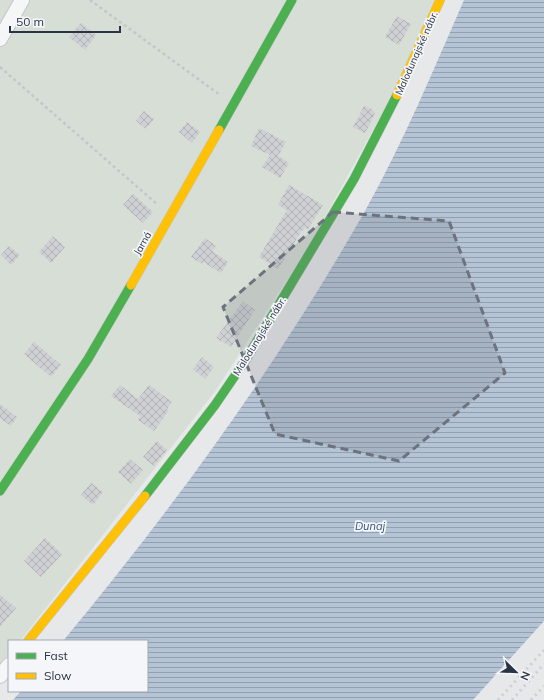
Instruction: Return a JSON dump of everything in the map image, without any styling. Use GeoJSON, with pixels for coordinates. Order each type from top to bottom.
{"type":"FeatureCollection","features":[{"type":"Feature","properties":{"kind":"street"},"geometry":{"type":"LineString","coordinates":[[0,39],[22,0]]}},
{"type":"Feature","properties":{"kind":"street","name":"Jarná"},"geometry":{"type":"LineString","coordinates":[[0,491],[88,359],[292,0]]}},
{"type":"Feature","properties":{"kind":"street","name":"Malodunajské nábr."},"geometry":{"type":"LineString","coordinates":[[29,640],[165,471],[215,405],[245,361],[354,179],[389,112],[440,0]]}},
{"type":"Feature","properties":{"kind":"street"},"geometry":{"type":"LineString","coordinates":[[0,676],[8,666]]}},
{"type":"Feature","properties":{"kind":"path"},"geometry":{"type":"LineString","coordinates":[[90,0],[233,105]]}},
{"type":"Feature","properties":{"kind":"path"},"geometry":{"type":"LineString","coordinates":[[0,67],[170,216]]}},
{"type":"Feature","properties":{"kind":"highlighted area"},"geometry":{"type":"Polygon","coordinates":[[[333,212],[449,221],[505,373],[399,461],[275,434],[223,307],[333,212]]]}},
{"type":"Feature","properties":{"kind":"shaded area"},"geometry":{"type":"Polygon","coordinates":[[[0,0],[434,0],[395,90],[309,246],[216,390],[21,640],[8,640],[8,655],[0,665],[0,0]]]}},
{"type":"Feature","properties":{"kind":"water","name":"Dunaj"},"geometry":{"type":"Polygon","coordinates":[[[464,0],[544,0],[544,621],[473,700],[13,700],[20,692],[148,692],[148,640],[64,640],[105,590],[185,486],[261,379],[332,268],[365,211],[417,107],[464,0]]]}},
{"type":"Feature","properties":{"kind":"building"},"geometry":{"type":"Polygon","coordinates":[[[397,16],[411,24],[399,45],[385,37],[397,16]]]}},
{"type":"Feature","properties":{"kind":"building"},"geometry":{"type":"Polygon","coordinates":[[[81,23],[96,35],[85,50],[69,37],[81,23]]]}},
{"type":"Feature","properties":{"kind":"building"},"geometry":{"type":"Polygon","coordinates":[[[364,106],[372,109],[375,114],[365,133],[353,127],[364,106]]]}},
{"type":"Feature","properties":{"kind":"building"},"geometry":{"type":"Polygon","coordinates":[[[144,111],[154,119],[146,129],[136,121],[144,111]]]}},
{"type":"Feature","properties":{"kind":"building"},"geometry":{"type":"Polygon","coordinates":[[[187,122],[200,132],[192,143],[179,132],[187,122]]]}},
{"type":"Feature","properties":{"kind":"building"},"geometry":{"type":"Polygon","coordinates":[[[259,128],[286,142],[278,156],[289,163],[280,178],[262,167],[270,155],[251,146],[259,128]]]}},
{"type":"Feature","properties":{"kind":"building"},"geometry":{"type":"Polygon","coordinates":[[[289,185],[323,205],[308,229],[305,228],[303,231],[302,230],[278,269],[259,257],[287,210],[278,205],[289,185]]]}},
{"type":"Feature","properties":{"kind":"building"},"geometry":{"type":"Polygon","coordinates":[[[133,194],[153,212],[143,223],[123,205],[133,194]]]}},
{"type":"Feature","properties":{"kind":"building"},"geometry":{"type":"Polygon","coordinates":[[[53,236],[65,247],[51,263],[39,252],[53,236]]]}},
{"type":"Feature","properties":{"kind":"building"},"geometry":{"type":"Polygon","coordinates":[[[205,238],[216,246],[212,251],[228,262],[221,273],[203,262],[202,264],[191,257],[205,238]]]}},
{"type":"Feature","properties":{"kind":"building"},"geometry":{"type":"Polygon","coordinates":[[[9,246],[20,255],[11,265],[1,255],[9,246]]]}},
{"type":"Feature","properties":{"kind":"building"},"geometry":{"type":"Polygon","coordinates":[[[243,301],[255,310],[231,347],[216,338],[243,301]]]}},
{"type":"Feature","properties":{"kind":"building"},"geometry":{"type":"Polygon","coordinates":[[[34,342],[61,365],[51,377],[24,354],[34,342]]]}},
{"type":"Feature","properties":{"kind":"building"},"geometry":{"type":"Polygon","coordinates":[[[202,357],[214,367],[205,379],[193,369],[202,357]]]}},
{"type":"Feature","properties":{"kind":"building"},"geometry":{"type":"Polygon","coordinates":[[[120,385],[138,399],[149,385],[172,402],[167,409],[169,410],[154,431],[138,420],[140,416],[111,396],[120,385]]]}},
{"type":"Feature","properties":{"kind":"building"},"geometry":{"type":"Polygon","coordinates":[[[0,404],[17,417],[11,426],[0,418],[0,404]]]}},
{"type":"Feature","properties":{"kind":"building"},"geometry":{"type":"Polygon","coordinates":[[[157,441],[167,450],[154,466],[143,457],[157,441]]]}},
{"type":"Feature","properties":{"kind":"building"},"geometry":{"type":"Polygon","coordinates":[[[130,459],[143,470],[131,484],[118,472],[130,459]]]}},
{"type":"Feature","properties":{"kind":"building"},"geometry":{"type":"Polygon","coordinates":[[[91,483],[103,492],[93,505],[81,495],[91,483]]]}},
{"type":"Feature","properties":{"kind":"building"},"geometry":{"type":"Polygon","coordinates":[[[45,538],[62,554],[41,577],[24,561],[45,538]]]}},
{"type":"Feature","properties":{"kind":"building"},"geometry":{"type":"Polygon","coordinates":[[[0,595],[16,608],[0,627],[0,595]]]}},
{"type":"Feature","properties":{"kind":"railway"},"geometry":{"type":"LineString","coordinates":[[498,700],[544,650]]}},
{"type":"Feature","properties":{"kind":"railway"},"geometry":{"type":"LineString","coordinates":[[512,700],[544,664]]}},
{"type":"Feature","properties":{"kind":"railway"},"geometry":{"type":"LineString","coordinates":[[531,700],[544,686]]}},
{"type":"Feature","properties":{"kind":"traffic: fast"},"geometry":{"type":"LineString","coordinates":[[219,130],[292,0]]}},
{"type":"Feature","properties":{"kind":"traffic: fast"},"geometry":{"type":"LineString","coordinates":[[145,496],[215,405],[245,361],[354,179],[397,95]]}},
{"type":"Feature","properties":{"kind":"traffic: fast"},"geometry":{"type":"LineString","coordinates":[[0,491],[88,359],[131,285]]}},
{"type":"Feature","properties":{"kind":"traffic: slow"},"geometry":{"type":"LineString","coordinates":[[397,95],[440,0]]}},
{"type":"Feature","properties":{"kind":"traffic: slow"},"geometry":{"type":"LineString","coordinates":[[131,285],[219,130]]}},
{"type":"Feature","properties":{"kind":"traffic: slow"},"geometry":{"type":"LineString","coordinates":[[29,640],[145,496]]}}]}
